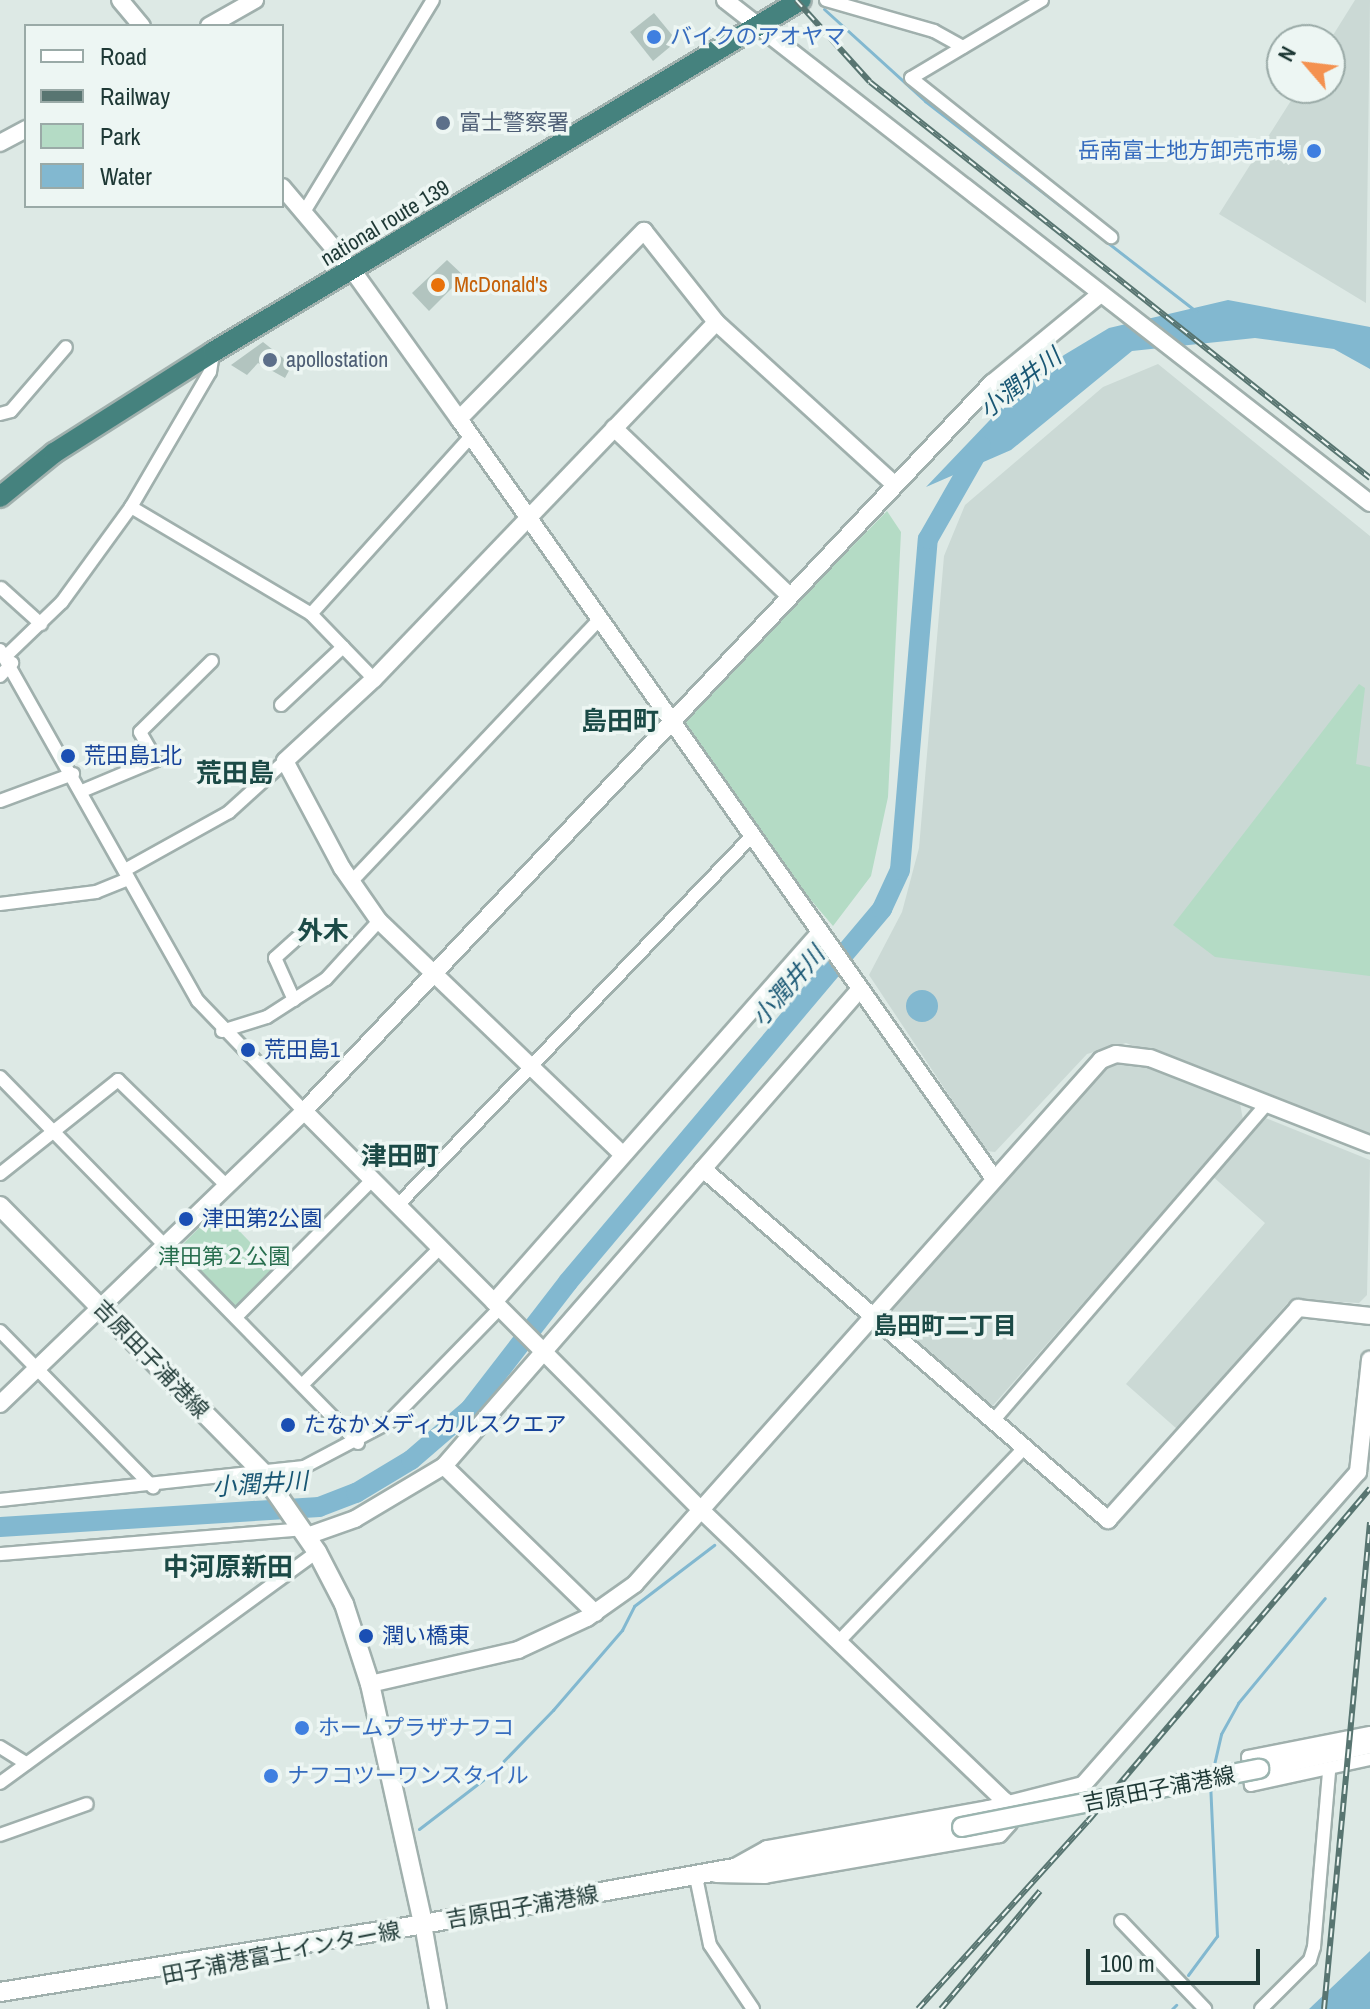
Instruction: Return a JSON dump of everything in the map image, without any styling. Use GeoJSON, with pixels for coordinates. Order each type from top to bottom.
{"type":"FeatureCollection","features":[{"type":"Feature","properties":{"kind":"highway","name":"national route 139"},"geometry":{"type":"LineString","coordinates":[[0,497],[54,453],[213,352],[353,271],[801,0]]}},
{"type":"Feature","properties":{"kind":"main road","name":"吉原田子浦港線"},"geometry":{"type":"LineString","coordinates":[[0,1206],[264,1475],[306,1536],[344,1604],[370,1684],[423,1924],[962,1827],[1370,1744]]}},
{"type":"Feature","properties":{"kind":"main road","name":"田子浦港富士インター線"},"geometry":{"type":"LineString","coordinates":[[0,1992],[423,1924]]}},
{"type":"Feature","properties":{"kind":"main road","name":"田子浦港富士インター線"},"geometry":{"type":"LineString","coordinates":[[0,2004],[293,1954],[423,1924]]}},
{"type":"Feature","properties":{"kind":"street"},"geometry":{"type":"LineString","coordinates":[[120,0],[140,24]]}},
{"type":"Feature","properties":{"kind":"street"},"geometry":{"type":"LineString","coordinates":[[213,24],[255,0]]}},
{"type":"Feature","properties":{"kind":"street"},"geometry":{"type":"LineString","coordinates":[[304,212],[433,0]]}},
{"type":"Feature","properties":{"kind":"street"},"geometry":{"type":"LineString","coordinates":[[725,0],[1132,321],[1370,503]]}},
{"type":"Feature","properties":{"kind":"street"},"geometry":{"type":"LineString","coordinates":[[826,0],[934,31],[963,47]]}},
{"type":"Feature","properties":{"kind":"street"},"geometry":{"type":"LineString","coordinates":[[1042,0],[911,78],[1111,237]]}},
{"type":"Feature","properties":{"kind":"street"},"geometry":{"type":"LineString","coordinates":[[0,143],[24,130]]}},
{"type":"Feature","properties":{"kind":"street"},"geometry":{"type":"LineString","coordinates":[[284,189],[353,271],[993,1177]]}},
{"type":"Feature","properties":{"kind":"street"},"geometry":{"type":"LineString","coordinates":[[459,419],[637,233],[644,231],[716,322],[894,484]]}},
{"type":"Feature","properties":{"kind":"street"},"geometry":{"type":"LineString","coordinates":[[0,1404],[40,1372],[304,1111],[992,383],[1099,295]]}},
{"type":"Feature","properties":{"kind":"street"},"geometry":{"type":"LineString","coordinates":[[0,904],[96,892],[229,812],[374,679],[716,322]]}},
{"type":"Feature","properties":{"kind":"street"},"geometry":{"type":"LineString","coordinates":[[0,414],[11,411],[66,347]]}},
{"type":"Feature","properties":{"kind":"street"},"geometry":{"type":"LineString","coordinates":[[0,676],[6,656],[41,624],[131,507],[210,372],[213,352]]}},
{"type":"Feature","properties":{"kind":"street"},"geometry":{"type":"LineString","coordinates":[[614,428],[789,595]]}},
{"type":"Feature","properties":{"kind":"street"},"geometry":{"type":"LineString","coordinates":[[311,614],[471,436]]}},
{"type":"Feature","properties":{"kind":"street"},"geometry":{"type":"LineString","coordinates":[[131,507],[311,614],[374,679]]}},
{"type":"Feature","properties":{"kind":"street"},"geometry":{"type":"LineString","coordinates":[[1,588],[41,624]]}},
{"type":"Feature","properties":{"kind":"street"},"geometry":{"type":"LineString","coordinates":[[351,882],[599,620]]}},
{"type":"Feature","properties":{"kind":"street"},"geometry":{"type":"LineString","coordinates":[[281,705],[343,647]]}},
{"type":"Feature","properties":{"kind":"street"},"geometry":{"type":"LineString","coordinates":[[6,656],[198,1001],[222,1031],[700,1509],[841,1639],[1005,1801],[1009,1828],[999,1834],[765,1875],[704,1875],[710,1945],[753,2009]]}},
{"type":"Feature","properties":{"kind":"street"},"geometry":{"type":"LineString","coordinates":[[82,791],[156,760],[140,732],[212,661]]}},
{"type":"Feature","properties":{"kind":"street"},"geometry":{"type":"LineString","coordinates":[[285,761],[351,882],[379,921],[621,1153]]}},
{"type":"Feature","properties":{"kind":"street"},"geometry":{"type":"LineString","coordinates":[[0,801],[73,774]]}},
{"type":"Feature","properties":{"kind":"street"},"geometry":{"type":"LineString","coordinates":[[398,1205],[751,837]]}},
{"type":"Feature","properties":{"kind":"street"},"geometry":{"type":"LineString","coordinates":[[222,1031],[294,1000],[326,979],[379,921]]}},
{"type":"Feature","properties":{"kind":"street"},"geometry":{"type":"LineString","coordinates":[[0,1500],[264,1475],[304,1467],[358,1443],[421,1392],[497,1305],[621,1153],[822,936]]}},
{"type":"Feature","properties":{"kind":"street"},"geometry":{"type":"LineString","coordinates":[[294,1000],[275,958],[298,937]]}},
{"type":"Feature","properties":{"kind":"street"},"geometry":{"type":"LineString","coordinates":[[0,1554],[306,1536],[355,1519],[444,1466],[703,1169],[857,984]]}},
{"type":"Feature","properties":{"kind":"street"},"geometry":{"type":"LineString","coordinates":[[370,1684],[518,1650],[595,1613],[664,1557],[700,1509],[1084,1075],[1116,1054],[1150,1058],[1370,1144]]}},
{"type":"Feature","properties":{"kind":"street"},"geometry":{"type":"LineString","coordinates":[[0,1077],[58,1131],[358,1443]]}},
{"type":"Feature","properties":{"kind":"street"},"geometry":{"type":"LineString","coordinates":[[0,1174],[58,1131],[118,1080],[227,1186]]}},
{"type":"Feature","properties":{"kind":"street"},"geometry":{"type":"LineString","coordinates":[[993,1421],[1267,1104]]}},
{"type":"Feature","properties":{"kind":"street"},"geometry":{"type":"LineString","coordinates":[[703,1169],[1101,1517],[1116,1517],[1298,1308],[1370,1316]]}},
{"type":"Feature","properties":{"kind":"street"},"geometry":{"type":"LineString","coordinates":[[237,1316],[372,1180]]}},
{"type":"Feature","properties":{"kind":"street"},"geometry":{"type":"LineString","coordinates":[[302,1385],[440,1248]]}},
{"type":"Feature","properties":{"kind":"street"},"geometry":{"type":"LineString","coordinates":[[0,1331],[153,1487]]}},
{"type":"Feature","properties":{"kind":"street"},"geometry":{"type":"LineString","coordinates":[[733,1869],[767,1849],[1087,1782],[1358,1472],[1370,1360]]}},
{"type":"Feature","properties":{"kind":"street"},"geometry":{"type":"LineString","coordinates":[[841,1639],[1023,1449]]}},
{"type":"Feature","properties":{"kind":"street"},"geometry":{"type":"LineString","coordinates":[[444,1466],[595,1613]]}},
{"type":"Feature","properties":{"kind":"street"},"geometry":{"type":"LineString","coordinates":[[0,1783],[306,1536]]}},
{"type":"Feature","properties":{"kind":"street"},"geometry":{"type":"LineString","coordinates":[[1370,1733],[1248,1757],[1251,1785],[1329,1771],[1370,1759]]}},
{"type":"Feature","properties":{"kind":"street"},"geometry":{"type":"LineString","coordinates":[[0,1747],[26,1763]]}},
{"type":"Feature","properties":{"kind":"street"},"geometry":{"type":"LineString","coordinates":[[1261,2009],[1310,1960],[1314,1947],[1329,1771]]}},
{"type":"Feature","properties":{"kind":"street"},"geometry":{"type":"LineString","coordinates":[[0,1835],[87,1804]]}},
{"type":"Feature","properties":{"kind":"street"},"geometry":{"type":"LineString","coordinates":[[1121,1921],[1205,2009]]}},
{"type":"Feature","properties":{"kind":"street"},"geometry":{"type":"LineString","coordinates":[[423,1924],[438,2009]]}},
{"type":"Feature","properties":{"kind":"shaded area","name":"岳南富士地方卸売市場"},"geometry":{"type":"Polygon","coordinates":[[[1355,0],[1370,0],[1366,303],[1219,214],[1289,104],[1346,104],[1346,24],[1340,24],[1355,0]]]}},
{"type":"Feature","properties":{"kind":"shaded area"},"geometry":{"type":"Polygon","coordinates":[[[1158,364],[1370,536],[1370,1138],[1126,1043],[1087,1054],[995,1152],[986,1151],[869,975],[902,912],[919,848],[944,556],[965,505],[1103,387],[1158,364]]]}},
{"type":"Feature","properties":{"kind":"shaded area"},"geometry":{"type":"Polygon","coordinates":[[[1115,1061],[1140,1064],[1240,1103],[1243,1120],[989,1410],[884,1319],[1101,1068],[1115,1061]]]}},
{"type":"Feature","properties":{"kind":"shaded area"},"geometry":{"type":"Polygon","coordinates":[[[1263,1117],[1370,1160],[1367,1295],[1359,1303],[1291,1299],[1177,1429],[1126,1384],[1265,1223],[1210,1174],[1263,1117]]]}},
{"type":"Feature","properties":{"kind":"green space"},"geometry":{"type":"Polygon","coordinates":[[[887,511],[901,532],[888,797],[871,876],[833,926],[754,833],[757,825],[680,722],[887,511]]]}},
{"type":"Feature","properties":{"kind":"green space"},"geometry":{"type":"Polygon","coordinates":[[[1359,684],[1365,688],[1356,764],[1370,767],[1370,976],[1215,957],[1173,925],[1359,684]]]}},
{"type":"Feature","properties":{"kind":"green space","name":"津田第２公園"},"geometry":{"type":"Polygon","coordinates":[[[218,1209],[276,1269],[235,1309],[177,1250],[218,1209]]]}},
{"type":"Feature","properties":{"kind":"water"},"geometry":{"type":"Polygon","coordinates":[[[1228,300],[1370,327],[1370,369],[1334,349],[1255,338],[1132,351],[1011,450],[926,487],[1008,401],[1064,355],[1109,328],[1228,300]]]}},
{"type":"Feature","properties":{"kind":"water"},"geometry":{"type":"Polygon","coordinates":[[[922,990],[933,995],[938,1006],[933,1017],[922,1022],[911,1017],[906,1006],[911,995],[922,990]]]}},
{"type":"Feature","properties":{"kind":"water"},"geometry":{"type":"Polygon","coordinates":[[[1370,1951],[1370,2009],[1309,2009],[1370,1951]]]}},
{"type":"Feature","properties":{"kind":"building","name":"バイクのアオヤマ"},"geometry":{"type":"Polygon","coordinates":[[[654,13],[677,41],[653,61],[630,32],[654,13]]]}},
{"type":"Feature","properties":{"kind":"building","name":"McDonald's"},"geometry":{"type":"Polygon","coordinates":[[[447,260],[464,276],[429,311],[412,293],[447,260]]]}},
{"type":"Feature","properties":{"kind":"building","name":"apollostation"},"geometry":{"type":"Polygon","coordinates":[[[263,342],[292,365],[285,378],[258,363],[247,375],[231,365],[263,342]]]}},
{"type":"Feature","properties":{"kind":"waterway"},"geometry":{"type":"LineString","coordinates":[[824,9],[925,101],[1196,311]]}},
{"type":"Feature","properties":{"kind":"waterway","name":"小潤井川"},"geometry":{"type":"LineString","coordinates":[[0,1527],[319,1507],[356,1493],[411,1460],[470,1409],[568,1282],[882,909],[900,870],[928,539],[981,446]]}},
{"type":"Feature","properties":{"kind":"waterway"},"geometry":{"type":"LineString","coordinates":[[419,1829],[492,1773],[553,1710],[622,1630],[634,1606],[714,1545]]}},
{"type":"Feature","properties":{"kind":"waterway"},"geometry":{"type":"LineString","coordinates":[[1213,1769],[1221,1734],[1238,1703],[1325,1598]]}},
{"type":"Feature","properties":{"kind":"waterway"},"geometry":{"type":"LineString","coordinates":[[1188,1975],[1217,1936],[1210,1784]]}},
{"type":"Feature","properties":{"kind":"waterway"},"geometry":{"type":"LineString","coordinates":[[1172,2009],[1176,2005]]}},
{"type":"Feature","properties":{"kind":"railway"},"geometry":{"type":"LineString","coordinates":[[796,0],[870,82],[1370,478]]}},
{"type":"Feature","properties":{"kind":"railway"},"geometry":{"type":"LineString","coordinates":[[918,2009],[1088,1821],[1370,1489]]}},
{"type":"Feature","properties":{"kind":"railway"},"geometry":{"type":"LineString","coordinates":[[1324,2009],[1370,1522]]}},
{"type":"Feature","properties":{"kind":"railway"},"geometry":{"type":"LineString","coordinates":[[941,2009],[1040,1891]]}},
{"type":"Feature","properties":{"kind":"place","name":"バイクのアオヤマ"},"geometry":{"type":"Point","coordinates":[654,37]}},
{"type":"Feature","properties":{"kind":"place","name":"富士警察署"},"geometry":{"type":"Point","coordinates":[443,123]}},
{"type":"Feature","properties":{"kind":"place","name":"岳南富士地方卸売市場"},"geometry":{"type":"Point","coordinates":[1314,151]}},
{"type":"Feature","properties":{"kind":"place","name":"McDonald's"},"geometry":{"type":"Point","coordinates":[438,285]}},
{"type":"Feature","properties":{"kind":"place","name":"apollostation"},"geometry":{"type":"Point","coordinates":[270,360]}},
{"type":"Feature","properties":{"kind":"place","name":"荒田島1北"},"geometry":{"type":"Point","coordinates":[68,756]}},
{"type":"Feature","properties":{"kind":"place","name":"荒田島1"},"geometry":{"type":"Point","coordinates":[248,1050]}},
{"type":"Feature","properties":{"kind":"place","name":"津田第2公園"},"geometry":{"type":"Point","coordinates":[186,1219]}},
{"type":"Feature","properties":{"kind":"place","name":"たなかメディカルスクエア"},"geometry":{"type":"Point","coordinates":[288,1425]}},
{"type":"Feature","properties":{"kind":"place","name":"潤い橋東"},"geometry":{"type":"Point","coordinates":[366,1636]}},
{"type":"Feature","properties":{"kind":"place","name":"ホームプラザナフコ"},"geometry":{"type":"Point","coordinates":[302,1728]}},
{"type":"Feature","properties":{"kind":"place","name":"ナフコツーワンスタイル"},"geometry":{"type":"Point","coordinates":[271,1776]}},
{"type":"Feature","properties":{"kind":"district","name":"島田町"},"geometry":{"type":"Point","coordinates":[620,721]}},
{"type":"Feature","properties":{"kind":"district","name":"荒田島"},"geometry":{"type":"Point","coordinates":[235,773]}},
{"type":"Feature","properties":{"kind":"district","name":"外木"},"geometry":{"type":"Point","coordinates":[323,931]}},
{"type":"Feature","properties":{"kind":"district","name":"津田町"},"geometry":{"type":"Point","coordinates":[400,1156]}},
{"type":"Feature","properties":{"kind":"district","name":"島田町二丁目"},"geometry":{"type":"Point","coordinates":[945,1326]}},
{"type":"Feature","properties":{"kind":"district","name":"中河原新田"},"geometry":{"type":"Point","coordinates":[228,1567]}}]}
